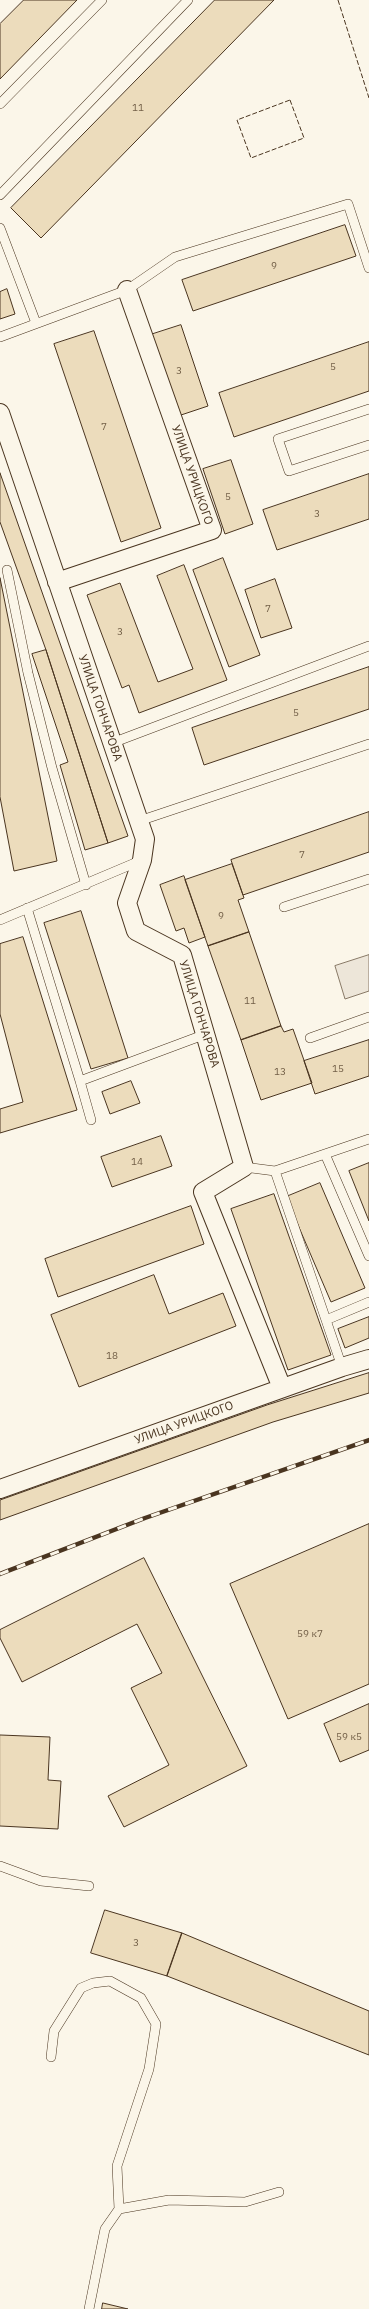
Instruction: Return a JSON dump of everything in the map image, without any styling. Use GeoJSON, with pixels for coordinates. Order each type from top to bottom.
{"type":"FeatureCollection","features":[{"type":"Feature","properties":{"kind":"street","name":"УЛИЦА УРИЦКОГО"},"geometry":{"type":"LineString","coordinates":[[57,582],[212,530],[128,290]]}},
{"type":"Feature","properties":{"kind":"street","name":"УЛИЦА ГОНЧАРОВА"},"geometry":{"type":"LineString","coordinates":[[0,413],[145,839],[142,860],[127,903],[136,931],[182,955],[244,1168]]}},
{"type":"Feature","properties":{"kind":"street"},"geometry":{"type":"LineString","coordinates":[[244,1168],[203,1192],[282,1388]]}},
{"type":"Feature","properties":{"kind":"street","name":"УЛИЦА УРИЦКОГО"},"geometry":{"type":"LineString","coordinates":[[0,1489],[282,1388],[369,1359]]}},
{"type":"Feature","properties":{"kind":"lane"},"geometry":{"type":"LineString","coordinates":[[0,104],[102,0]]}},
{"type":"Feature","properties":{"kind":"lane"},"geometry":{"type":"LineString","coordinates":[[0,195],[188,0]]}},
{"type":"Feature","properties":{"kind":"lane"},"geometry":{"type":"LineString","coordinates":[[0,337],[128,290],[175,257],[348,204],[369,268]]}},
{"type":"Feature","properties":{"kind":"lane"},"geometry":{"type":"LineString","coordinates":[[0,228],[36,323]]}},
{"type":"Feature","properties":{"kind":"lane"},"geometry":{"type":"LineString","coordinates":[[369,409],[278,439],[289,471],[369,445]]}},
{"type":"Feature","properties":{"kind":"lane"},"geometry":{"type":"LineString","coordinates":[[7,570],[31,688],[52,768],[86,885]]}},
{"type":"Feature","properties":{"kind":"lane"},"geometry":{"type":"LineString","coordinates":[[112,743],[369,646]]}},
{"type":"Feature","properties":{"kind":"lane"},"geometry":{"type":"LineString","coordinates":[[139,821],[369,744]]}},
{"type":"Feature","properties":{"kind":"lane"},"geometry":{"type":"LineString","coordinates":[[0,920],[86,885],[142,860]]}},
{"type":"Feature","properties":{"kind":"lane"},"geometry":{"type":"LineString","coordinates":[[284,907],[369,879]]}},
{"type":"Feature","properties":{"kind":"lane"},"geometry":{"type":"LineString","coordinates":[[27,908],[91,1120]]}},
{"type":"Feature","properties":{"kind":"lane"},"geometry":{"type":"LineString","coordinates":[[310,1038],[369,1017]]}},
{"type":"Feature","properties":{"kind":"lane"},"geometry":{"type":"LineString","coordinates":[[80,1081],[206,1034]]}},
{"type":"Feature","properties":{"kind":"lane"},"geometry":{"type":"LineString","coordinates":[[244,1168],[275,1171],[369,1139]]}},
{"type":"Feature","properties":{"kind":"lane"},"geometry":{"type":"LineString","coordinates":[[325,1154],[369,1256]]}},
{"type":"Feature","properties":{"kind":"lane"},"geometry":{"type":"LineString","coordinates":[[275,1171],[342,1367]]}},
{"type":"Feature","properties":{"kind":"lane"},"geometry":{"type":"LineString","coordinates":[[326,1320],[369,1302]]}},
{"type":"Feature","properties":{"kind":"lane"},"geometry":{"type":"LineString","coordinates":[[0,1866],[41,1881],[89,1886]]}},
{"type":"Feature","properties":{"kind":"lane"},"geometry":{"type":"LineString","coordinates":[[51,2057],[54,2031],[81,1988],[93,1983],[110,1981],[141,1998],[156,2024],[149,2069],[117,2166],[119,2209],[105,2229],[89,2309]]}},
{"type":"Feature","properties":{"kind":"lane"},"geometry":{"type":"LineString","coordinates":[[119,2209],[168,2200],[245,2202],[278,2192]]}},
{"type":"Feature","properties":{"kind":"shaded area"},"geometry":{"type":"Polygon","coordinates":[[[369,955],[369,991],[345,999],[335,966],[369,955]]]}},
{"type":"Feature","properties":{"kind":"building"},"geometry":{"type":"Polygon","coordinates":[[[24,0],[77,0],[0,79],[0,24],[24,0]]]}},
{"type":"Feature","properties":{"kind":"building"},"geometry":{"type":"Polygon","coordinates":[[[215,0],[274,0],[41,238],[11,208],[215,0]]]}},
{"type":"Feature","properties":{"kind":"building"},"geometry":{"type":"Polygon","coordinates":[[[345,225],[356,256],[193,311],[182,280],[345,225]]]}},
{"type":"Feature","properties":{"kind":"building"},"geometry":{"type":"Polygon","coordinates":[[[7,289],[15,314],[0,319],[0,292],[7,289]]]}},
{"type":"Feature","properties":{"kind":"building"},"geometry":{"type":"Polygon","coordinates":[[[181,325],[208,406],[178,416],[150,335],[181,325]]]}},
{"type":"Feature","properties":{"kind":"building"},"geometry":{"type":"Polygon","coordinates":[[[94,331],[161,528],[121,542],[54,344],[94,331]]]}},
{"type":"Feature","properties":{"kind":"building"},"geometry":{"type":"Polygon","coordinates":[[[369,342],[369,391],[234,437],[219,393],[369,342]]]}},
{"type":"Feature","properties":{"kind":"building"},"geometry":{"type":"Polygon","coordinates":[[[231,460],[253,524],[225,534],[203,469],[231,460]]]}},
{"type":"Feature","properties":{"kind":"building"},"geometry":{"type":"Polygon","coordinates":[[[0,473],[128,836],[108,843],[46,650],[0,522],[0,473]]]}},
{"type":"Feature","properties":{"kind":"building"},"geometry":{"type":"Polygon","coordinates":[[[369,474],[369,519],[277,550],[263,510],[369,474]]]}},
{"type":"Feature","properties":{"kind":"building"},"geometry":{"type":"Polygon","coordinates":[[[223,558],[260,655],[229,667],[193,570],[223,558]]]}},
{"type":"Feature","properties":{"kind":"building"},"geometry":{"type":"Polygon","coordinates":[[[184,565],[227,680],[139,713],[129,685],[122,688],[87,595],[120,583],[158,682],[193,669],[157,576],[184,565]]]}},
{"type":"Feature","properties":{"kind":"building"},"geometry":{"type":"Polygon","coordinates":[[[0,578],[57,861],[14,871],[0,797],[0,578]]]}},
{"type":"Feature","properties":{"kind":"building"},"geometry":{"type":"Polygon","coordinates":[[[275,579],[292,628],[261,638],[245,590],[275,579]]]}},
{"type":"Feature","properties":{"kind":"building"},"geometry":{"type":"Polygon","coordinates":[[[46,650],[108,843],[85,850],[60,765],[68,762],[32,654],[46,650]]]}},
{"type":"Feature","properties":{"kind":"building"},"geometry":{"type":"Polygon","coordinates":[[[369,667],[369,709],[204,765],[192,728],[369,667]]]}},
{"type":"Feature","properties":{"kind":"building"},"geometry":{"type":"Polygon","coordinates":[[[369,812],[369,852],[243,895],[231,860],[369,812]]]}},
{"type":"Feature","properties":{"kind":"building"},"geometry":{"type":"Polygon","coordinates":[[[232,864],[244,898],[238,900],[249,932],[208,946],[185,880],[232,864]]]}},
{"type":"Feature","properties":{"kind":"building"},"geometry":{"type":"Polygon","coordinates":[[[184,876],[205,937],[189,943],[184,928],[176,931],[160,885],[184,876]]]}},
{"type":"Feature","properties":{"kind":"building"},"geometry":{"type":"Polygon","coordinates":[[[81,911],[128,1058],[91,1069],[44,923],[81,911]]]}},
{"type":"Feature","properties":{"kind":"building"},"geometry":{"type":"Polygon","coordinates":[[[249,932],[281,1026],[241,1040],[208,946],[249,932]]]}},
{"type":"Feature","properties":{"kind":"building"},"geometry":{"type":"Polygon","coordinates":[[[23,937],[77,1110],[0,1133],[0,1109],[23,1102],[0,1014],[0,944],[23,937]]]}},
{"type":"Feature","properties":{"kind":"building"},"geometry":{"type":"Polygon","coordinates":[[[281,1026],[284,1032],[293,1029],[312,1083],[261,1100],[241,1040],[281,1026]]]}},
{"type":"Feature","properties":{"kind":"building"},"geometry":{"type":"Polygon","coordinates":[[[369,1040],[369,1076],[315,1094],[304,1061],[369,1040]]]}},
{"type":"Feature","properties":{"kind":"building"},"geometry":{"type":"Polygon","coordinates":[[[131,1081],[140,1103],[110,1114],[102,1092],[131,1081]]]}},
{"type":"Feature","properties":{"kind":"building"},"geometry":{"type":"Polygon","coordinates":[[[161,1136],[172,1166],[112,1187],[101,1157],[161,1136]]]}},
{"type":"Feature","properties":{"kind":"building"},"geometry":{"type":"Polygon","coordinates":[[[369,1163],[369,1221],[349,1171],[369,1163]]]}},
{"type":"Feature","properties":{"kind":"building"},"geometry":{"type":"Polygon","coordinates":[[[320,1183],[365,1288],[331,1302],[286,1197],[320,1183]]]}},
{"type":"Feature","properties":{"kind":"building"},"geometry":{"type":"Polygon","coordinates":[[[274,1194],[331,1355],[288,1370],[231,1209],[274,1194]]]}},
{"type":"Feature","properties":{"kind":"building"},"geometry":{"type":"Polygon","coordinates":[[[191,1206],[204,1244],[58,1297],[45,1259],[191,1206]]]}},
{"type":"Feature","properties":{"kind":"building"},"geometry":{"type":"Polygon","coordinates":[[[154,1275],[169,1314],[223,1293],[236,1326],[79,1387],[51,1315],[154,1275]]]}},
{"type":"Feature","properties":{"kind":"building"},"geometry":{"type":"Polygon","coordinates":[[[369,1317],[369,1338],[345,1348],[338,1329],[369,1317]]]}},
{"type":"Feature","properties":{"kind":"building"},"geometry":{"type":"Polygon","coordinates":[[[369,1373],[369,1393],[273,1422],[0,1520],[0,1500],[267,1405],[369,1373]]]}},
{"type":"Feature","properties":{"kind":"building"},"geometry":{"type":"Polygon","coordinates":[[[369,1524],[369,1684],[288,1719],[230,1584],[369,1524]]]}},
{"type":"Feature","properties":{"kind":"building"},"geometry":{"type":"Polygon","coordinates":[[[144,1558],[247,1766],[124,1827],[108,1796],[169,1765],[131,1688],[162,1673],[137,1624],[22,1682],[0,1638],[0,1630],[144,1558]]]}},
{"type":"Feature","properties":{"kind":"building"},"geometry":{"type":"Polygon","coordinates":[[[369,1704],[369,1750],[340,1762],[324,1724],[369,1704]]]}},
{"type":"Feature","properties":{"kind":"building"},"geometry":{"type":"Polygon","coordinates":[[[0,1735],[50,1737],[48,1780],[61,1781],[58,1829],[0,1826],[0,1735]]]}},
{"type":"Feature","properties":{"kind":"building"},"geometry":{"type":"Polygon","coordinates":[[[105,1910],[182,1933],[167,1976],[91,1953],[105,1910]]]}},
{"type":"Feature","properties":{"kind":"building"},"geometry":{"type":"Polygon","coordinates":[[[182,1933],[369,2011],[369,2055],[167,1976],[182,1933]]]}},
{"type":"Feature","properties":{"kind":"building"},"geometry":{"type":"Polygon","coordinates":[[[103,2303],[128,2309],[102,2309],[103,2303]]]}},
{"type":"Feature","properties":{"kind":"railway"},"geometry":{"type":"LineString","coordinates":[[0,1574],[145,1518],[369,1440]]}},
{"type":"Feature","properties":{"kind":"fence"},"geometry":{"type":"LineString","coordinates":[[338,0],[369,98]]}},
{"type":"Feature","properties":{"kind":"fence"},"geometry":{"type":"LineString","coordinates":[[290,100],[304,138],[251,158],[237,120],[290,100]]}}]}
